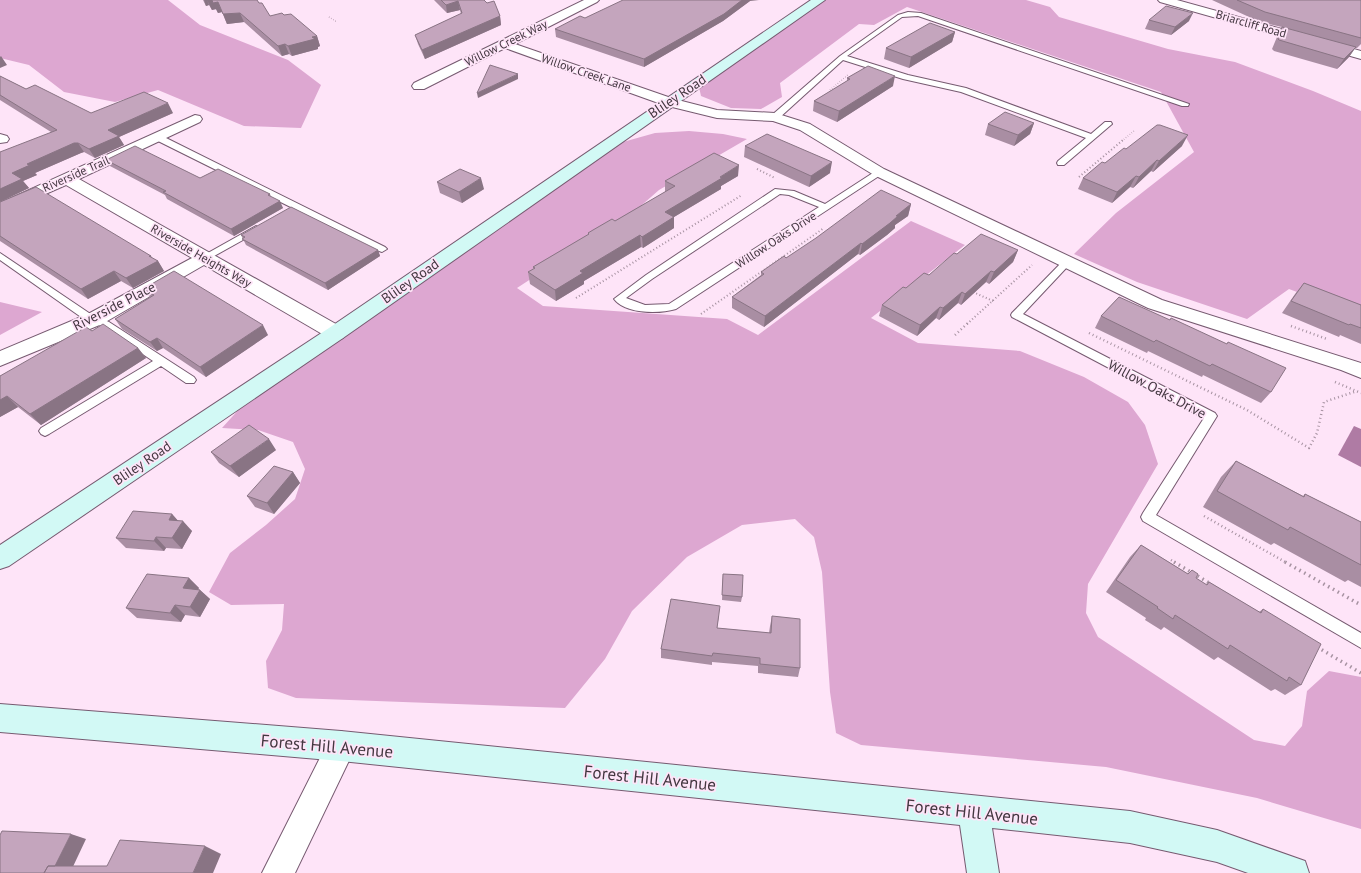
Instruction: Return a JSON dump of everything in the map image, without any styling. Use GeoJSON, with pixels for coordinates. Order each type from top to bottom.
{"type":"FeatureCollection","features":[{"type":"Feature","properties":{"kind":"street","name":"Willow Creek Way"},"geometry":{"type":"LineString","coordinates":[[419,86],[593,0]]}},
{"type":"Feature","properties":{"kind":"street","name":"Bliley Road"},"geometry":{"type":"LineString","coordinates":[[0,558],[336,333],[818,0]]}},
{"type":"Feature","properties":{"kind":"street","name":"Briarcliff Road"},"geometry":{"type":"LineString","coordinates":[[1164,0],[1361,55]]}},
{"type":"Feature","properties":{"kind":"street","name":"Willow Creek Lane"},"geometry":{"type":"LineString","coordinates":[[504,44],[669,102]]}},
{"type":"Feature","properties":{"kind":"street"},"geometry":{"type":"LineString","coordinates":[[669,102],[717,114],[775,117],[805,127],[879,172],[1155,304],[1348,365],[1361,371]]}},
{"type":"Feature","properties":{"kind":"street","name":"Riverside Trail"},"geometry":{"type":"LineString","coordinates":[[0,209],[195,119]]}},
{"type":"Feature","properties":{"kind":"street","name":"Riverside Heights Way"},"geometry":{"type":"LineString","coordinates":[[66,178],[336,333]]}},
{"type":"Feature","properties":{"kind":"street","name":"Riverside Place"},"geometry":{"type":"LineString","coordinates":[[0,359],[95,319],[204,258]]}},
{"type":"Feature","properties":{"kind":"street","name":"Forest Hill Avenue"},"geometry":{"type":"LineString","coordinates":[[0,718],[341,746],[1130,827],[1217,846],[1293,873]]}},
{"type":"Feature","properties":{"kind":"street"},"geometry":{"type":"LineString","coordinates":[[278,873],[341,746]]}},
{"type":"Feature","properties":{"kind":"street"},"geometry":{"type":"LineString","coordinates":[[974,812],[983,873]]}},
{"type":"Feature","properties":{"kind":"lane"},"geometry":{"type":"LineString","coordinates":[[775,117],[842,57],[900,16],[908,14],[919,14],[1185,104]]}},
{"type":"Feature","properties":{"kind":"lane"},"geometry":{"type":"LineString","coordinates":[[842,57],[906,77],[964,90],[1092,137]]}},
{"type":"Feature","properties":{"kind":"lane"},"geometry":{"type":"LineString","coordinates":[[1061,163],[1108,124]]}},
{"type":"Feature","properties":{"kind":"lane"},"geometry":{"type":"LineString","coordinates":[[157,137],[382,249]]}},
{"type":"Feature","properties":{"kind":"lane","name":"Willow Oaks Drive"},"geometry":{"type":"LineString","coordinates":[[826,207],[791,193],[778,192],[648,277],[619,299],[634,306],[655,311],[672,307],[826,207],[879,172]]}},
{"type":"Feature","properties":{"kind":"lane"},"geometry":{"type":"LineString","coordinates":[[284,214],[297,206]]}},
{"type":"Feature","properties":{"kind":"lane"},"geometry":{"type":"LineString","coordinates":[[204,258],[263,225]]}},
{"type":"Feature","properties":{"kind":"lane"},"geometry":{"type":"LineString","coordinates":[[0,256],[85,314],[105,324],[190,380]]}},
{"type":"Feature","properties":{"kind":"lane","name":"Willow Oaks Drive"},"geometry":{"type":"LineString","coordinates":[[1066,262],[1016,315],[1211,416],[1148,517],[1361,640]]}},
{"type":"Feature","properties":{"kind":"lane"},"geometry":{"type":"LineString","coordinates":[[45,431],[161,361]]}},
{"type":"Feature","properties":{"kind":"path"},"geometry":{"type":"LineString","coordinates":[[329,17],[337,22]]}},
{"type":"Feature","properties":{"kind":"path"},"geometry":{"type":"LineString","coordinates":[[1079,177],[1135,130]]}},
{"type":"Feature","properties":{"kind":"path"},"geometry":{"type":"LineString","coordinates":[[1115,147],[1120,149]]}},
{"type":"Feature","properties":{"kind":"path"},"geometry":{"type":"LineString","coordinates":[[765,181],[772,177]]}},
{"type":"Feature","properties":{"kind":"path"},"geometry":{"type":"LineString","coordinates":[[576,298],[745,193]]}},
{"type":"Feature","properties":{"kind":"path"},"geometry":{"type":"LineString","coordinates":[[701,314],[825,227]]}},
{"type":"Feature","properties":{"kind":"path"},"geometry":{"type":"LineString","coordinates":[[955,335],[1032,264]]}},
{"type":"Feature","properties":{"kind":"path"},"geometry":{"type":"LineString","coordinates":[[971,292],[992,301]]}},
{"type":"Feature","properties":{"kind":"path"},"geometry":{"type":"LineString","coordinates":[[1088,332],[1247,410],[1309,448],[1317,433],[1324,402],[1357,391]]}},
{"type":"Feature","properties":{"kind":"path"},"geometry":{"type":"LineString","coordinates":[[1331,380],[1361,393]]}},
{"type":"Feature","properties":{"kind":"path"},"geometry":{"type":"LineString","coordinates":[[1204,516],[1361,605]]}},
{"type":"Feature","properties":{"kind":"path"},"geometry":{"type":"LineString","coordinates":[[1171,560],[1218,588]]}},
{"type":"Feature","properties":{"kind":"path"},"geometry":{"type":"LineString","coordinates":[[1179,573],[1184,568]]}},
{"type":"Feature","properties":{"kind":"path"},"geometry":{"type":"LineString","coordinates":[[1313,645],[1361,674]]}},
{"type":"Feature","properties":{"kind":"shaded area"},"geometry":{"type":"Polygon","coordinates":[[[0,0],[168,0],[200,25],[288,60],[321,85],[301,128],[244,126],[158,90],[115,102],[64,92],[29,65],[0,58],[0,0]]]}},
{"type":"Feature","properties":{"kind":"shaded area"},"geometry":{"type":"Polygon","coordinates":[[[826,0],[1026,0],[1050,7],[1059,17],[1168,49],[1235,62],[1313,91],[1361,111],[1361,316],[1289,289],[1247,319],[1137,282],[1074,254],[1116,213],[1194,152],[1161,92],[907,7],[874,25],[859,24],[780,83],[782,97],[761,109],[731,108],[701,96],[699,87],[707,78],[826,0]]]}},
{"type":"Feature","properties":{"kind":"shaded area"},"geometry":{"type":"Polygon","coordinates":[[[689,131],[723,134],[747,139],[659,190],[635,211],[517,288],[543,306],[727,319],[758,335],[911,221],[965,245],[871,318],[918,343],[1020,351],[1084,377],[1128,402],[1145,425],[1158,464],[1088,584],[1086,613],[1098,637],[1254,740],[1285,746],[1302,726],[1307,691],[1329,671],[1361,677],[1361,829],[1257,798],[1106,767],[861,745],[836,733],[830,692],[822,572],[814,537],[795,519],[742,525],[687,557],[632,611],[605,659],[565,708],[296,698],[268,688],[266,661],[282,630],[284,604],[231,605],[209,592],[230,553],[266,525],[295,499],[305,469],[293,442],[258,430],[222,428],[241,407],[623,142],[655,133],[689,131]]]}},
{"type":"Feature","properties":{"kind":"shaded area"},"geometry":{"type":"Polygon","coordinates":[[[0,302],[42,312],[0,335],[0,302]]]}},
{"type":"Feature","properties":{"kind":"shaded area"},"geometry":{"type":"Polygon","coordinates":[[[1354,426],[1361,429],[1361,467],[1338,455],[1354,426]]]}},
{"type":"Feature","properties":{"kind":"building"},"geometry":{"type":"Polygon","coordinates":[[[212,0],[257,0],[259,3],[262,3],[270,16],[282,13],[284,15],[291,14],[317,36],[312,37],[315,39],[288,46],[285,44],[278,46],[240,13],[223,14],[218,2],[213,3],[212,0]]]}},
{"type":"Feature","properties":{"kind":"building"},"geometry":{"type":"Polygon","coordinates":[[[441,0],[484,0],[487,3],[494,1],[500,16],[422,50],[415,35],[462,13],[458,1],[446,5],[441,0]]]}},
{"type":"Feature","properties":{"kind":"building"},"geometry":{"type":"Polygon","coordinates":[[[623,0],[742,0],[724,14],[644,59],[555,29],[580,16],[585,18],[623,0]]]}},
{"type":"Feature","properties":{"kind":"building"},"geometry":{"type":"Polygon","coordinates":[[[1237,0],[1361,0],[1361,38],[1265,12],[1237,0]]]}},
{"type":"Feature","properties":{"kind":"building"},"geometry":{"type":"Polygon","coordinates":[[[1166,6],[1193,13],[1175,27],[1149,20],[1166,6]]]}},
{"type":"Feature","properties":{"kind":"building"},"geometry":{"type":"Polygon","coordinates":[[[930,23],[955,32],[911,57],[886,48],[930,23]]]}},
{"type":"Feature","properties":{"kind":"building"},"geometry":{"type":"Polygon","coordinates":[[[1282,27],[1356,47],[1344,59],[1279,40],[1282,27]]]}},
{"type":"Feature","properties":{"kind":"building"},"geometry":{"type":"Polygon","coordinates":[[[490,65],[518,74],[477,93],[490,65]]]}},
{"type":"Feature","properties":{"kind":"building"},"geometry":{"type":"Polygon","coordinates":[[[868,66],[895,76],[839,111],[814,101],[850,79],[847,78],[868,66]]]}},
{"type":"Feature","properties":{"kind":"building"},"geometry":{"type":"Polygon","coordinates":[[[0,76],[26,89],[35,85],[91,113],[144,92],[168,103],[108,130],[119,136],[89,149],[78,143],[74,143],[27,164],[30,165],[12,173],[22,179],[0,189],[0,152],[57,130],[0,95],[0,76]]]}},
{"type":"Feature","properties":{"kind":"building"},"geometry":{"type":"Polygon","coordinates":[[[1005,112],[1034,123],[1018,135],[988,124],[1005,112]]]}},
{"type":"Feature","properties":{"kind":"building"},"geometry":{"type":"Polygon","coordinates":[[[1157,125],[1188,135],[1159,161],[1157,160],[1139,177],[1136,176],[1117,192],[1083,178],[1102,162],[1105,163],[1124,148],[1126,149],[1157,125]]]}},
{"type":"Feature","properties":{"kind":"building"},"geometry":{"type":"Polygon","coordinates":[[[767,134],[832,162],[811,176],[745,146],[767,134]]]}},
{"type":"Feature","properties":{"kind":"building"},"geometry":{"type":"Polygon","coordinates":[[[135,146],[200,178],[218,169],[270,194],[268,195],[280,201],[231,229],[163,192],[166,191],[106,160],[135,146]]]}},
{"type":"Feature","properties":{"kind":"building"},"geometry":{"type":"Polygon","coordinates":[[[714,153],[739,165],[720,177],[722,178],[665,212],[674,217],[642,237],[640,235],[580,271],[583,273],[555,290],[528,272],[535,268],[533,267],[589,234],[588,233],[593,230],[612,219],[615,221],[675,186],[665,181],[714,153]]]}},
{"type":"Feature","properties":{"kind":"building"},"geometry":{"type":"Polygon","coordinates":[[[460,169],[481,178],[459,192],[437,182],[460,169]]]}},
{"type":"Feature","properties":{"kind":"building"},"geometry":{"type":"Polygon","coordinates":[[[36,187],[158,261],[126,278],[114,271],[81,289],[0,236],[0,202],[36,187]]]}},
{"type":"Feature","properties":{"kind":"building"},"geometry":{"type":"Polygon","coordinates":[[[881,190],[911,204],[890,223],[862,244],[861,243],[765,316],[732,297],[764,274],[761,272],[784,256],[786,258],[816,238],[881,190]]]}},
{"type":"Feature","properties":{"kind":"building"},"geometry":{"type":"Polygon","coordinates":[[[291,207],[378,250],[325,283],[242,239],[245,237],[241,235],[291,207]]]}},
{"type":"Feature","properties":{"kind":"building"},"geometry":{"type":"Polygon","coordinates":[[[981,234],[1018,250],[994,272],[991,271],[965,294],[962,292],[943,308],[940,307],[920,325],[882,305],[903,287],[906,288],[924,273],[929,275],[954,253],[957,254],[981,234]]]}},
{"type":"Feature","properties":{"kind":"building"},"geometry":{"type":"Polygon","coordinates":[[[174,271],[263,325],[200,367],[157,338],[150,342],[115,319],[154,295],[143,289],[174,271]]]}},
{"type":"Feature","properties":{"kind":"building"},"geometry":{"type":"Polygon","coordinates":[[[1304,283],[1361,305],[1361,328],[1350,324],[1349,325],[1291,301],[1304,283]]]}},
{"type":"Feature","properties":{"kind":"building"},"geometry":{"type":"Polygon","coordinates":[[[1119,297],[1170,320],[1171,318],[1227,344],[1228,342],[1286,368],[1271,392],[1212,364],[1210,366],[1156,340],[1154,342],[1101,316],[1119,297]]]}},
{"type":"Feature","properties":{"kind":"building"},"geometry":{"type":"Polygon","coordinates":[[[103,324],[138,348],[30,414],[7,396],[0,400],[0,376],[86,327],[92,331],[103,324]]]}},
{"type":"Feature","properties":{"kind":"building"},"geometry":{"type":"Polygon","coordinates":[[[249,425],[269,439],[230,466],[211,452],[249,425]]]}},
{"type":"Feature","properties":{"kind":"building"},"geometry":{"type":"Polygon","coordinates":[[[1236,461],[1304,497],[1305,494],[1361,522],[1361,565],[1290,527],[1288,530],[1217,491],[1236,461]]]}},
{"type":"Feature","properties":{"kind":"building"},"geometry":{"type":"Polygon","coordinates":[[[274,466],[293,472],[267,503],[247,496],[274,466]]]}},
{"type":"Feature","properties":{"kind":"building"},"geometry":{"type":"Polygon","coordinates":[[[133,511],[172,514],[169,520],[183,521],[172,538],[156,537],[154,541],[116,538],[133,511]]]}},
{"type":"Feature","properties":{"kind":"building"},"geometry":{"type":"Polygon","coordinates":[[[1141,545],[1188,574],[1192,570],[1198,574],[1196,578],[1207,585],[1209,582],[1261,613],[1263,609],[1321,644],[1301,685],[1289,677],[1287,681],[1230,645],[1228,649],[1175,615],[1173,619],[1157,608],[1158,607],[1116,580],[1141,545]]]}},
{"type":"Feature","properties":{"kind":"building"},"geometry":{"type":"Polygon","coordinates":[[[147,574],[189,578],[183,588],[200,590],[190,607],[175,605],[170,613],[126,608],[147,574]]]}},
{"type":"Feature","properties":{"kind":"building"},"geometry":{"type":"Polygon","coordinates":[[[723,574],[743,575],[742,597],[722,595],[723,574]]]}},
{"type":"Feature","properties":{"kind":"building"},"geometry":{"type":"Polygon","coordinates":[[[671,599],[720,606],[717,628],[771,633],[772,616],[800,619],[800,668],[760,664],[760,658],[713,653],[712,656],[661,649],[671,599]]]}},
{"type":"Feature","properties":{"kind":"building"},"geometry":{"type":"Polygon","coordinates":[[[2,831],[71,834],[55,866],[48,866],[44,873],[0,873],[0,835],[2,831]]]}},
{"type":"Feature","properties":{"kind":"building"},"geometry":{"type":"Polygon","coordinates":[[[120,840],[205,846],[193,873],[44,873],[48,866],[107,866],[120,840]]]}}]}
